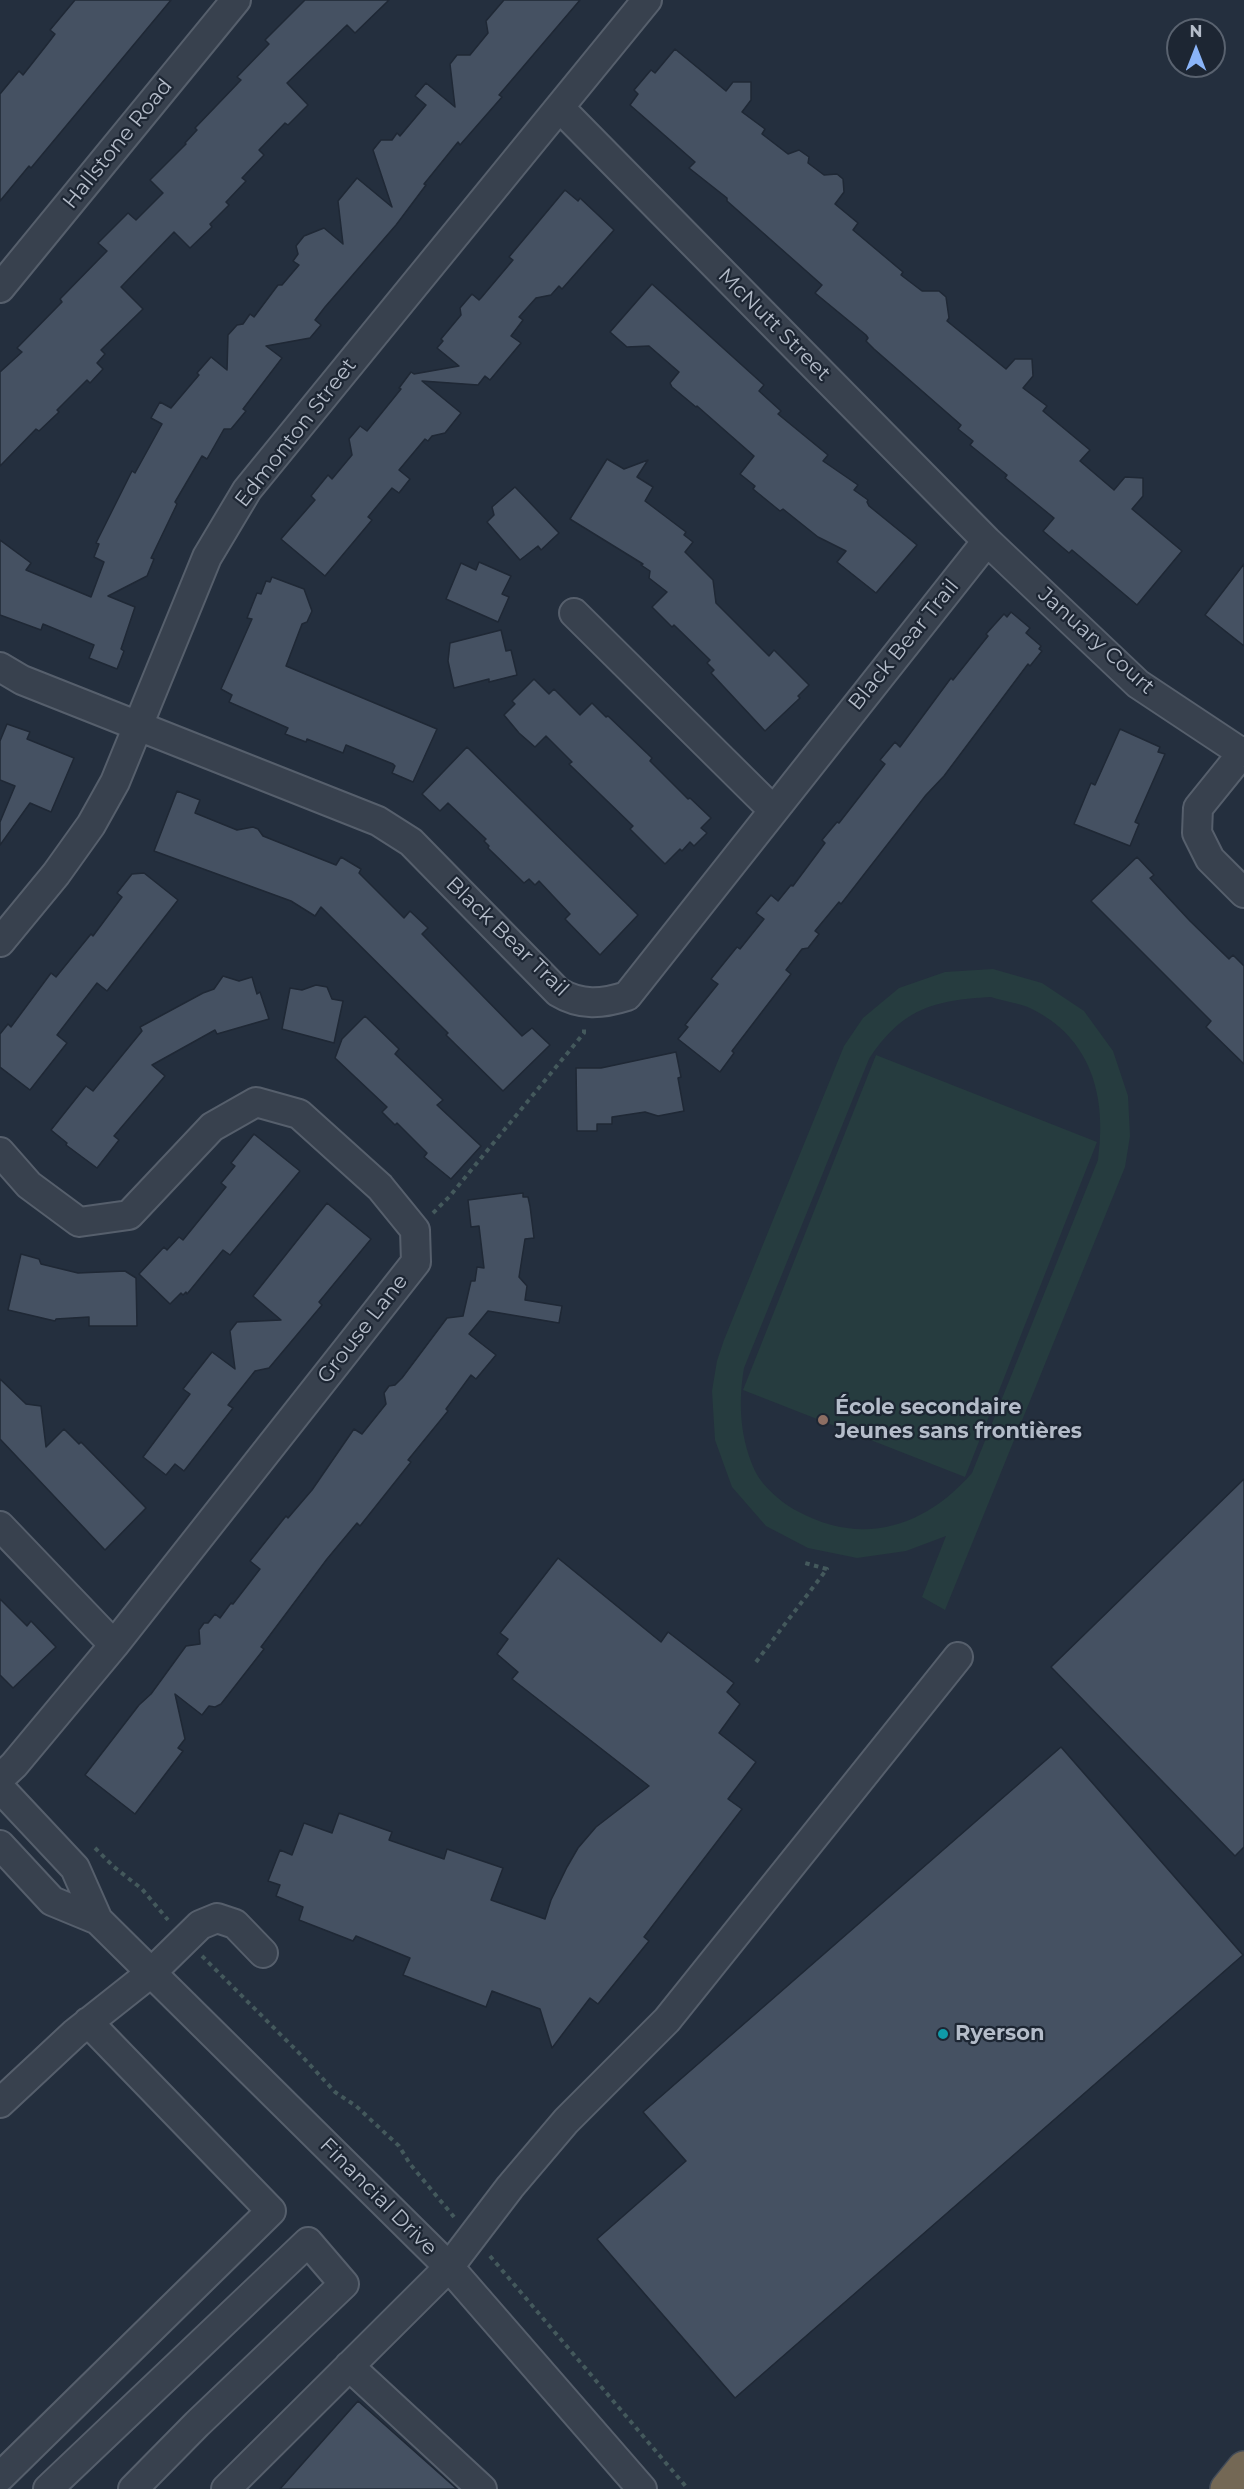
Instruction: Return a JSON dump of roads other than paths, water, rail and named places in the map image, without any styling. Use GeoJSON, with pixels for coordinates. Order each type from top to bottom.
{"type":"FeatureCollection","features":[{"type":"Feature","properties":{"kind":"highway"},"geometry":{"type":"LineString","coordinates":[[1227,2489],[1244,2468]]}},
{"type":"Feature","properties":{"kind":"street","name":"Hallstone Road"},"geometry":{"type":"LineString","coordinates":[[0,288],[236,0]]}},
{"type":"Feature","properties":{"kind":"street","name":"Edmonton Street"},"geometry":{"type":"LineString","coordinates":[[0,942],[56,874],[91,825],[115,782],[207,557],[247,490],[647,0]]}},
{"type":"Feature","properties":{"kind":"street","name":"McNutt Street"},"geometry":{"type":"LineString","coordinates":[[561,108],[987,541]]}},
{"type":"Feature","properties":{"kind":"street","name":"January Court"},"geometry":{"type":"LineString","coordinates":[[987,541],[1138,684],[1243,752]]}},
{"type":"Feature","properties":{"kind":"street","name":"Black Bear Trail"},"geometry":{"type":"LineString","coordinates":[[0,667],[22,680],[378,821],[411,843],[558,992],[570,999],[605,1003],[627,996],[987,541]]}},
{"type":"Feature","properties":{"kind":"street"},"geometry":{"type":"LineString","coordinates":[[574,612],[773,810]]}},
{"type":"Feature","properties":{"kind":"street"},"geometry":{"type":"LineString","coordinates":[[1243,752],[1198,808],[1197,833],[1210,859],[1244,893]]}},
{"type":"Feature","properties":{"kind":"street","name":"Grouse Lane"},"geometry":{"type":"LineString","coordinates":[[0,1152],[29,1185],[79,1222],[129,1215],[213,1127],[256,1102],[299,1114],[380,1187],[415,1230],[416,1262],[114,1645],[14,1765],[0,1778]]}},
{"type":"Feature","properties":{"kind":"street"},"geometry":{"type":"LineString","coordinates":[[0,1526],[114,1645]]}},
{"type":"Feature","properties":{"kind":"street"},"geometry":{"type":"LineString","coordinates":[[226,2489],[450,2267],[510,2187],[566,2121],[667,2020],[958,1657]]}},
{"type":"Feature","properties":{"kind":"street","name":"Financial Drive"},"geometry":{"type":"LineString","coordinates":[[0,1788],[75,1868],[98,1920]]}},
{"type":"Feature","properties":{"kind":"street","name":"Financial Drive"},"geometry":{"type":"LineString","coordinates":[[0,1845],[52,1901],[98,1920],[450,2267],[642,2489]]}},
{"type":"Feature","properties":{"kind":"street"},"geometry":{"type":"LineString","coordinates":[[0,2103],[88,2022],[152,1972],[200,1925],[217,1918],[235,1924],[263,1953]]}},
{"type":"Feature","properties":{"kind":"street"},"geometry":{"type":"LineString","coordinates":[[0,2477],[272,2211],[88,2022]]}},
{"type":"Feature","properties":{"kind":"street"},"geometry":{"type":"LineString","coordinates":[[48,2489],[308,2242],[344,2284],[197,2424],[133,2489]]}},
{"type":"Feature","properties":{"kind":"street"},"geometry":{"type":"LineString","coordinates":[[349,2366],[482,2489]]}},
{"type":"Feature","properties":{"kind":"place","name":"École secondaire Jeunes sans frontières"},"geometry":{"type":"Point","coordinates":[823,1420]}},
{"type":"Feature","properties":{"kind":"place","name":"Ryerson"},"geometry":{"type":"Point","coordinates":[943,2034]}}]}
